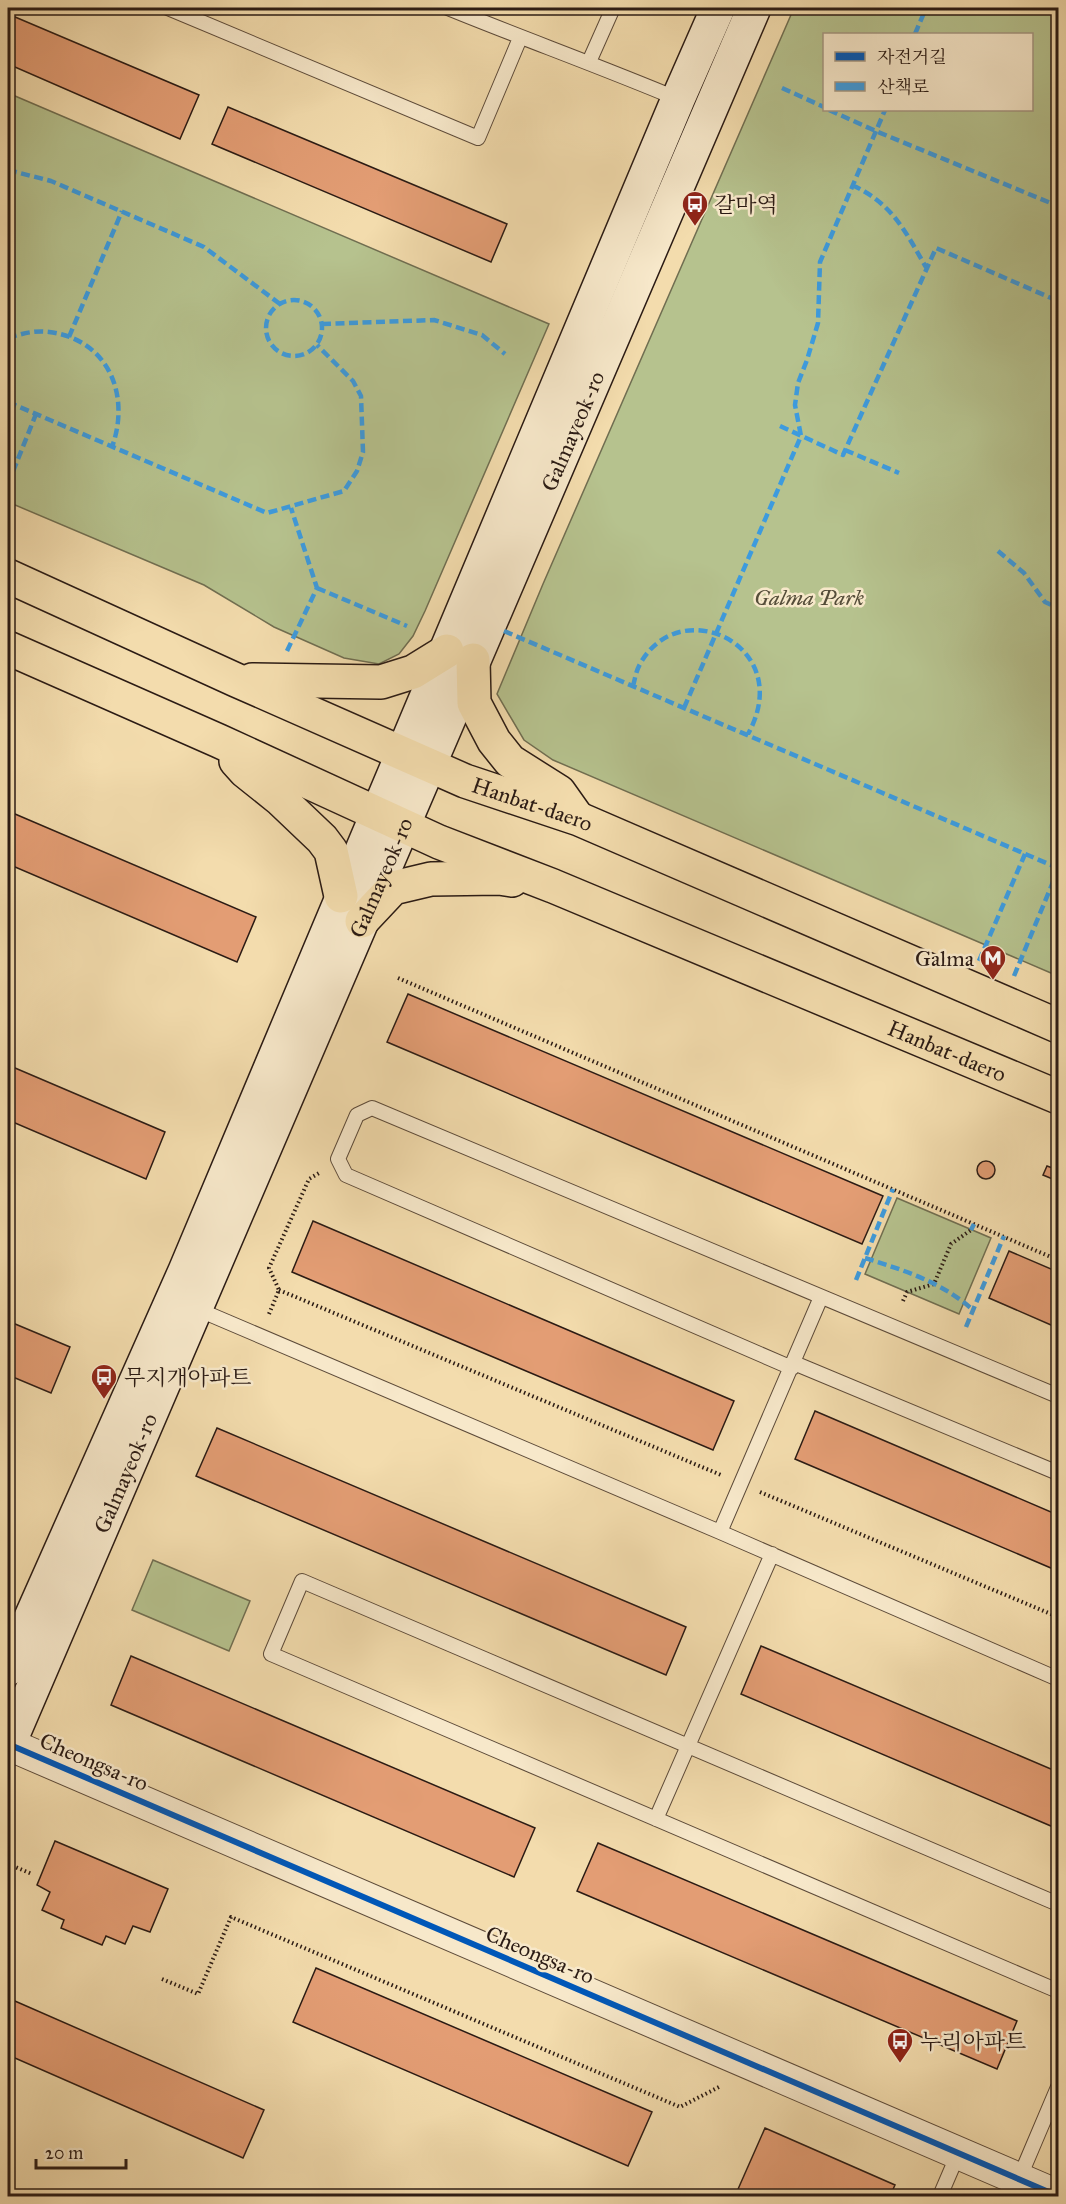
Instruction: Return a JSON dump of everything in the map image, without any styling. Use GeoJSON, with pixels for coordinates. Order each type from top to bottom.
{"type":"FeatureCollection","features":[{"type":"Feature","properties":{"kind":"main road","name":"Galmayeok-ro"},"geometry":{"type":"LineString","coordinates":[[460,655],[678,99],[718,8]]}},
{"type":"Feature","properties":{"kind":"main road","name":"Galmayeok-ro"},"geometry":{"type":"LineString","coordinates":[[8,1745],[362,921],[389,820],[460,655],[754,8]]}},
{"type":"Feature","properties":{"kind":"main road","name":"Hanbat-daero"},"geometry":{"type":"LineString","coordinates":[[8,576],[465,781],[579,819],[1059,1026]]}},
{"type":"Feature","properties":{"kind":"main road","name":"Hanbat-daero"},"geometry":{"type":"LineString","coordinates":[[8,648],[219,741],[439,842],[554,886],[1059,1097]]}},
{"type":"Feature","properties":{"kind":"main road"},"geometry":{"type":"LineString","coordinates":[[236,680],[381,682],[460,655],[474,703],[494,741],[510,761],[559,792],[579,819]]}},
{"type":"Feature","properties":{"kind":"main road"},"geometry":{"type":"LineString","coordinates":[[219,741],[244,771],[280,799],[327,845],[331,851],[341,896]]}},
{"type":"Feature","properties":{"kind":"main road","name":"Galmayeok-ro"},"geometry":{"type":"LineString","coordinates":[[8,1669],[185,1271],[341,896],[389,820]]}},
{"type":"Feature","properties":{"kind":"main road"},"geometry":{"type":"LineString","coordinates":[[362,921],[393,888],[431,879],[499,878],[554,886]]}},
{"type":"Feature","properties":{"kind":"street","name":"Cheongsa-ro"},"geometry":{"type":"LineString","coordinates":[[8,1745],[1059,2196]]}},
{"type":"Feature","properties":{"kind":"lane"},"geometry":{"type":"LineString","coordinates":[[168,8],[478,138],[520,38]]}},
{"type":"Feature","properties":{"kind":"lane"},"geometry":{"type":"LineString","coordinates":[[448,8],[520,38],[590,62],[678,99]]}},
{"type":"Feature","properties":{"kind":"lane"},"geometry":{"type":"LineString","coordinates":[[590,62],[613,8]]}},
{"type":"Feature","properties":{"kind":"lane"},"geometry":{"type":"LineString","coordinates":[[1059,1396],[372,1108],[357,1115],[338,1159],[346,1175],[793,1365],[1059,1473]]}},
{"type":"Feature","properties":{"kind":"lane"},"geometry":{"type":"LineString","coordinates":[[720,1532],[821,1297]]}},
{"type":"Feature","properties":{"kind":"lane"},"geometry":{"type":"LineString","coordinates":[[196,1309],[1059,1679]]}},
{"type":"Feature","properties":{"kind":"lane"},"geometry":{"type":"LineString","coordinates":[[656,1819],[772,1554]]}},
{"type":"Feature","properties":{"kind":"lane"},"geometry":{"type":"LineString","coordinates":[[1059,1905],[302,1581],[271,1654],[1059,1991]]}},
{"type":"Feature","properties":{"kind":"lane"},"geometry":{"type":"LineString","coordinates":[[1019,2179],[1059,2087]]}},
{"type":"Feature","properties":{"kind":"lane"},"geometry":{"type":"LineString","coordinates":[[940,2196],[958,2154]]}},
{"type":"Feature","properties":{"kind":"path"},"geometry":{"type":"LineString","coordinates":[[398,978],[1059,1260]]}},
{"type":"Feature","properties":{"kind":"path"},"geometry":{"type":"LineString","coordinates":[[325,1170],[309,1179],[269,1268],[279,1290],[722,1476]]}},
{"type":"Feature","properties":{"kind":"path"},"geometry":{"type":"LineString","coordinates":[[903,1300],[908,1292],[934,1284],[951,1244],[971,1230]]}},
{"type":"Feature","properties":{"kind":"path"},"geometry":{"type":"LineString","coordinates":[[269,1314],[279,1290]]}},
{"type":"Feature","properties":{"kind":"path"},"geometry":{"type":"LineString","coordinates":[[759,1491],[1059,1617]]}},
{"type":"Feature","properties":{"kind":"path"},"geometry":{"type":"LineString","coordinates":[[8,1864],[32,1874]]}},
{"type":"Feature","properties":{"kind":"path"},"geometry":{"type":"LineString","coordinates":[[162,1979],[198,1994],[231,1917],[680,2108],[721,2086]]}},
{"type":"Feature","properties":{"kind":"green space","name":"Galma Park"},"geometry":{"type":"Polygon","coordinates":[[[794,8],[1058,8],[1058,976],[553,760],[524,740],[497,694],[794,8]]]}},
{"type":"Feature","properties":{"kind":"green space"},"geometry":{"type":"Polygon","coordinates":[[[8,93],[549,324],[425,611],[413,636],[399,654],[379,664],[344,658],[274,627],[204,585],[8,502],[8,93]]]}},
{"type":"Feature","properties":{"kind":"green space"},"geometry":{"type":"Polygon","coordinates":[[[897,1198],[991,1238],[959,1314],[865,1274],[897,1198]]]}},
{"type":"Feature","properties":{"kind":"green space"},"geometry":{"type":"Polygon","coordinates":[[[153,1560],[250,1601],[229,1651],[132,1610],[153,1560]]]}},
{"type":"Feature","properties":{"kind":"building"},"geometry":{"type":"Polygon","coordinates":[[[8,14],[199,95],[180,139],[8,64],[8,14]]]}},
{"type":"Feature","properties":{"kind":"building"},"geometry":{"type":"Polygon","coordinates":[[[228,107],[507,224],[491,262],[212,144],[228,107]]]}},
{"type":"Feature","properties":{"kind":"building"},"geometry":{"type":"Polygon","coordinates":[[[8,811],[256,917],[237,962],[8,864],[8,811]]]}},
{"type":"Feature","properties":{"kind":"building"},"geometry":{"type":"Polygon","coordinates":[[[408,994],[883,1196],[862,1244],[387,1042],[408,994]]]}},
{"type":"Feature","properties":{"kind":"building"},"geometry":{"type":"Polygon","coordinates":[[[8,1065],[165,1132],[146,1179],[8,1120],[8,1065]]]}},
{"type":"Feature","properties":{"kind":"building"},"geometry":{"type":"Polygon","coordinates":[[[982,1161],[990,1161],[995,1166],[993,1177],[982,1179],[977,1174],[977,1166],[982,1161]]]}},
{"type":"Feature","properties":{"kind":"building"},"geometry":{"type":"Polygon","coordinates":[[[1047,1166],[1058,1170],[1055,1180],[1043,1175],[1047,1166]]]}},
{"type":"Feature","properties":{"kind":"building"},"geometry":{"type":"Polygon","coordinates":[[[313,1221],[734,1401],[713,1450],[292,1272],[313,1221]]]}},
{"type":"Feature","properties":{"kind":"building"},"geometry":{"type":"Polygon","coordinates":[[[1009,1251],[1058,1272],[1058,1328],[989,1298],[1009,1251]]]}},
{"type":"Feature","properties":{"kind":"building"},"geometry":{"type":"Polygon","coordinates":[[[8,1321],[70,1347],[51,1393],[8,1375],[8,1321]]]}},
{"type":"Feature","properties":{"kind":"building"},"geometry":{"type":"Polygon","coordinates":[[[815,1411],[1058,1515],[1058,1571],[795,1459],[815,1411]]]}},
{"type":"Feature","properties":{"kind":"building"},"geometry":{"type":"Polygon","coordinates":[[[217,1428],[686,1627],[666,1675],[196,1476],[217,1428]]]}},
{"type":"Feature","properties":{"kind":"building"},"geometry":{"type":"Polygon","coordinates":[[[761,1646],[1058,1772],[1058,1829],[741,1694],[761,1646]]]}},
{"type":"Feature","properties":{"kind":"building"},"geometry":{"type":"Polygon","coordinates":[[[131,1656],[535,1828],[514,1877],[111,1705],[131,1656]]]}},
{"type":"Feature","properties":{"kind":"building"},"geometry":{"type":"Polygon","coordinates":[[[55,1841],[168,1889],[150,1932],[133,1926],[125,1944],[106,1936],[102,1945],[61,1928],[64,1920],[42,1910],[50,1892],[37,1885],[55,1841]]]}},
{"type":"Feature","properties":{"kind":"building"},"geometry":{"type":"Polygon","coordinates":[[[598,1843],[1017,2021],[997,2069],[577,1891],[598,1843]]]}},
{"type":"Feature","properties":{"kind":"building"},"geometry":{"type":"Polygon","coordinates":[[[316,1968],[652,2112],[628,2166],[293,2022],[316,1968]]]}},
{"type":"Feature","properties":{"kind":"building"},"geometry":{"type":"Polygon","coordinates":[[[8,1998],[264,2110],[243,2158],[8,2055],[8,1998]]]}},
{"type":"Feature","properties":{"kind":"building"},"geometry":{"type":"Polygon","coordinates":[[[765,2128],[895,2185],[890,2196],[735,2196],[765,2128]]]}},
{"type":"Feature","properties":{"kind":"marked path"},"geometry":{"type":"LineString","coordinates":[[915,33],[926,8]]}},
{"type":"Feature","properties":{"kind":"marked path"},"geometry":{"type":"LineString","coordinates":[[782,88],[823,107]]}},
{"type":"Feature","properties":{"kind":"marked path"},"geometry":{"type":"LineString","coordinates":[[831,111],[1058,206]]}},
{"type":"Feature","properties":{"kind":"marked path"},"geometry":{"type":"LineString","coordinates":[[684,708],[801,436],[795,405],[798,383],[818,323],[820,262],[885,111]]}},
{"type":"Feature","properties":{"kind":"marked path"},"geometry":{"type":"LineString","coordinates":[[8,170],[51,181],[204,247],[280,304]]}},
{"type":"Feature","properties":{"kind":"marked path"},"geometry":{"type":"LineString","coordinates":[[852,185],[878,201],[897,220],[927,269]]}},
{"type":"Feature","properties":{"kind":"marked path"},"geometry":{"type":"LineString","coordinates":[[69,337],[122,211]]}},
{"type":"Feature","properties":{"kind":"marked path"},"geometry":{"type":"LineString","coordinates":[[780,426],[843,455],[936,248],[1058,301]]}},
{"type":"Feature","properties":{"kind":"marked path"},"geometry":{"type":"LineString","coordinates":[[294,300],[305,302],[314,308],[320,317],[322,328],[320,339],[314,348],[305,354],[294,356],[283,354],[274,348],[268,339],[266,328],[268,317],[274,308],[283,302],[294,300]]}},
{"type":"Feature","properties":{"kind":"marked path"},"geometry":{"type":"LineString","coordinates":[[322,324],[434,320],[482,335],[505,354]]}},
{"type":"Feature","properties":{"kind":"marked path"},"geometry":{"type":"LineString","coordinates":[[8,338],[33,332],[49,332],[69,337],[86,346],[100,358],[110,373],[116,390],[117,427],[112,447]]}},
{"type":"Feature","properties":{"kind":"marked path"},"geometry":{"type":"LineString","coordinates":[[8,402],[267,513],[344,491],[357,471],[363,452],[361,396],[353,381],[317,345]]}},
{"type":"Feature","properties":{"kind":"marked path"},"geometry":{"type":"LineString","coordinates":[[8,484],[36,414]]}},
{"type":"Feature","properties":{"kind":"marked path"},"geometry":{"type":"LineString","coordinates":[[845,450],[899,473]]}},
{"type":"Feature","properties":{"kind":"marked path"},"geometry":{"type":"LineString","coordinates":[[287,651],[317,588],[291,508]]}},
{"type":"Feature","properties":{"kind":"marked path"},"geometry":{"type":"LineString","coordinates":[[998,551],[1024,573],[1045,602],[1058,608]]}},
{"type":"Feature","properties":{"kind":"marked path"},"geometry":{"type":"LineString","coordinates":[[317,588],[407,626]]}},
{"type":"Feature","properties":{"kind":"marked path"},"geometry":{"type":"LineString","coordinates":[[504,631],[1058,868]]}},
{"type":"Feature","properties":{"kind":"marked path"},"geometry":{"type":"LineString","coordinates":[[633,686],[640,664],[658,642],[681,632],[705,631],[727,639],[746,654],[757,676],[759,703],[748,734]]}},
{"type":"Feature","properties":{"kind":"marked path"},"geometry":{"type":"LineString","coordinates":[[979,961],[1025,854]]}},
{"type":"Feature","properties":{"kind":"marked path"},"geometry":{"type":"LineString","coordinates":[[1014,976],[1058,870]]}},
{"type":"Feature","properties":{"kind":"marked path"},"geometry":{"type":"LineString","coordinates":[[856,1280],[893,1189]]}},
{"type":"Feature","properties":{"kind":"marked path"},"geometry":{"type":"LineString","coordinates":[[971,1230],[974,1224]]}},
{"type":"Feature","properties":{"kind":"marked path"},"geometry":{"type":"LineString","coordinates":[[966,1327],[1004,1236]]}},
{"type":"Feature","properties":{"kind":"marked path"},"geometry":{"type":"LineString","coordinates":[[865,1258],[908,1272],[935,1284],[973,1310]]}},
{"type":"Feature","properties":{"kind":"cycle path"},"geometry":{"type":"LineString","coordinates":[[8,1744],[1058,2196]]}},
{"type":"Feature","properties":{"kind":"place","name":"갈마역"},"geometry":{"type":"Point","coordinates":[695,227]}},
{"type":"Feature","properties":{"kind":"place","name":"Galma"},"geometry":{"type":"Point","coordinates":[993,981]}},
{"type":"Feature","properties":{"kind":"place","name":"무지개아파트"},"geometry":{"type":"Point","coordinates":[104,1400]}},
{"type":"Feature","properties":{"kind":"place","name":"누리아파트"},"geometry":{"type":"Point","coordinates":[900,2064]}}]}
